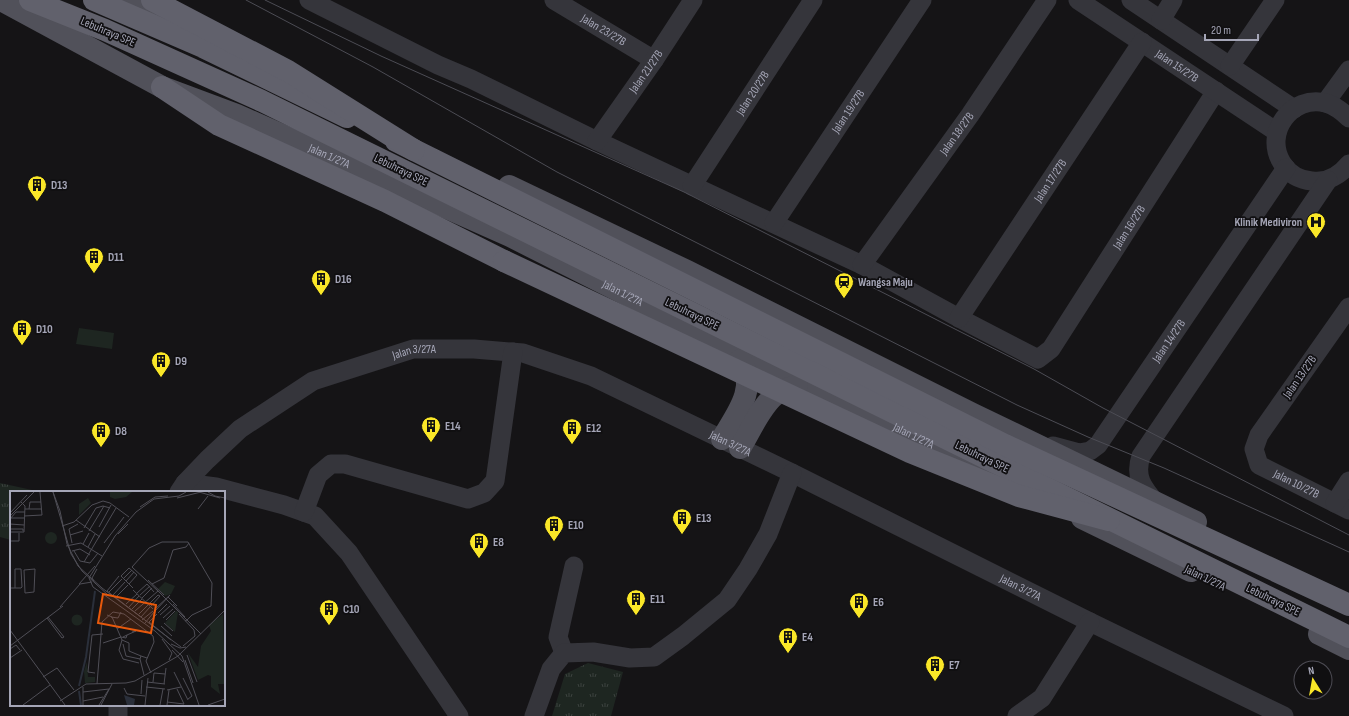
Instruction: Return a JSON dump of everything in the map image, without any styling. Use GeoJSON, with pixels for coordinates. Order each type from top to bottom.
{"type":"FeatureCollection","features":[{"type":"Feature","properties":{"kind":"highway","name":"Lebuhraya SPE"},"geometry":{"type":"LineString","coordinates":[[30,0],[105,30],[262,101],[1109,520],[1349,637]]}},
{"type":"Feature","properties":{"kind":"highway","name":"Lebuhraya SPE"},"geometry":{"type":"LineString","coordinates":[[94,0],[203,47],[414,150],[998,442],[1349,605]]}},
{"type":"Feature","properties":{"kind":"highway"},"geometry":{"type":"LineString","coordinates":[[152,0],[288,71],[414,150]]}},
{"type":"Feature","properties":{"kind":"highway"},"geometry":{"type":"LineString","coordinates":[[162,87],[219,125],[385,201],[504,261],[910,452],[1019,496],[1109,520]]}},
{"type":"Feature","properties":{"kind":"main road","name":"Jalan 1/27A"},"geometry":{"type":"LineString","coordinates":[[1,0],[162,87],[237,115],[510,236],[724,344],[1349,649]]}},
{"type":"Feature","properties":{"kind":"main road"},"geometry":{"type":"LineString","coordinates":[[127,0],[251,62],[687,271],[1020,437],[1349,595]]}},
{"type":"Feature","properties":{"kind":"main road"},"geometry":{"type":"LineString","coordinates":[[724,344],[741,362],[746,374],[747,386],[746,395],[731,443]]}},
{"type":"Feature","properties":{"kind":"main road"},"geometry":{"type":"LineString","coordinates":[[731,443],[760,414],[775,395],[786,388],[799,386],[814,387]]}},
{"type":"Feature","properties":{"kind":"street","name":"Jalan 23/27B"},"geometry":{"type":"LineString","coordinates":[[554,0],[654,60]]}},
{"type":"Feature","properties":{"kind":"street","name":"Jalan 21/27B"},"geometry":{"type":"LineString","coordinates":[[597,141],[654,60],[693,0]]}},
{"type":"Feature","properties":{"kind":"street","name":"Jalan 20/27B"},"geometry":{"type":"LineString","coordinates":[[692,186],[813,0]]}},
{"type":"Feature","properties":{"kind":"street","name":"Jalan 19/27B"},"geometry":{"type":"LineString","coordinates":[[774,223],[922,0]]}},
{"type":"Feature","properties":{"kind":"street","name":"Jalan 18/27B"},"geometry":{"type":"LineString","coordinates":[[862,265],[965,121],[1047,0]]}},
{"type":"Feature","properties":{"kind":"street","name":"Jalan 15/27B"},"geometry":{"type":"LineString","coordinates":[[1078,0],[1277,132]]}},
{"type":"Feature","properties":{"kind":"street"},"geometry":{"type":"LineString","coordinates":[[1131,0],[1294,108]]}},
{"type":"Feature","properties":{"kind":"street"},"geometry":{"type":"LineString","coordinates":[[1161,20],[1173,0]]}},
{"type":"Feature","properties":{"kind":"street"},"geometry":{"type":"LineString","coordinates":[[1230,66],[1275,0]]}},
{"type":"Feature","properties":{"kind":"street"},"geometry":{"type":"LineString","coordinates":[[319,2],[438,65],[471,79],[597,141],[862,265],[959,318]]}},
{"type":"Feature","properties":{"kind":"street","name":"Jalan 17/27B"},"geometry":{"type":"LineString","coordinates":[[959,318],[1142,42]]}},
{"type":"Feature","properties":{"kind":"street"},"geometry":{"type":"LineString","coordinates":[[1325,103],[1349,70]]}},
{"type":"Feature","properties":{"kind":"street","name":"Jalan 16/27B"},"geometry":{"type":"LineString","coordinates":[[959,318],[1038,359],[1051,349],[1216,91]]}},
{"type":"Feature","properties":{"kind":"street"},"geometry":{"type":"LineString","coordinates":[[1347,170],[1328,180],[1316,182],[1306,181],[1295,176],[1286,168],[1279,158],[1276,144],[1277,132],[1281,122],[1294,108],[1304,104],[1314,102],[1325,103],[1335,107],[1349,118]]}},
{"type":"Feature","properties":{"kind":"street","name":"Jalan 14/27B"},"geometry":{"type":"LineString","coordinates":[[1020,437],[1079,453],[1090,451],[1098,445],[1286,168]]}},
{"type":"Feature","properties":{"kind":"street"},"geometry":{"type":"LineString","coordinates":[[1156,503],[1144,489],[1140,481],[1138,465],[1141,456],[1328,180]]}},
{"type":"Feature","properties":{"kind":"street","name":"Jalan 13/27B"},"geometry":{"type":"LineString","coordinates":[[1254,449],[1259,435],[1349,308]]}},
{"type":"Feature","properties":{"kind":"street","name":"Jalan 3/27A"},"geometry":{"type":"LineString","coordinates":[[182,488],[207,460],[240,429],[313,381],[413,349],[474,349],[513,352],[543,359],[591,376],[731,443],[1090,622],[1284,716]]}},
{"type":"Feature","properties":{"kind":"street"},"geometry":{"type":"LineString","coordinates":[[304,512],[318,475],[331,464],[346,464],[468,499],[484,493],[495,480],[513,352]]}},
{"type":"Feature","properties":{"kind":"street","name":"Jalan 10/27B"},"geometry":{"type":"LineString","coordinates":[[1254,449],[1259,465],[1342,506]]}},
{"type":"Feature","properties":{"kind":"street"},"geometry":{"type":"LineString","coordinates":[[534,716],[551,669],[564,653],[593,652],[630,658],[654,657],[683,636],[727,600],[748,569],[768,534],[792,473]]}},
{"type":"Feature","properties":{"kind":"street"},"geometry":{"type":"LineString","coordinates":[[1342,506],[1349,481]]}},
{"type":"Feature","properties":{"kind":"street"},"geometry":{"type":"LineString","coordinates":[[182,488],[216,487],[284,505],[314,516],[349,553],[459,716]]}},
{"type":"Feature","properties":{"kind":"street"},"geometry":{"type":"LineString","coordinates":[[564,653],[558,637],[574,566]]}},
{"type":"Feature","properties":{"kind":"street"},"geometry":{"type":"LineString","coordinates":[[1017,716],[1042,698],[1090,622]]}},
{"type":"Feature","properties":{"kind":"green space"},"geometry":{"type":"Polygon","coordinates":[[[79,328],[114,333],[112,349],[76,344],[79,328]]]}},
{"type":"Feature","properties":{"kind":"green space"},"geometry":{"type":"Polygon","coordinates":[[[0,483],[36,491],[10,491],[10,540],[0,537],[0,483]]]}},
{"type":"Feature","properties":{"kind":"green space"},"geometry":{"type":"Polygon","coordinates":[[[588,663],[623,672],[611,716],[552,716],[565,674],[588,663]]]}},
{"type":"Feature","properties":{"kind":"tram line"},"geometry":{"type":"LineString","coordinates":[[246,0],[373,67],[557,172],[1017,405],[1088,437],[1164,468],[1349,552]]}},
{"type":"Feature","properties":{"kind":"tram line"},"geometry":{"type":"LineString","coordinates":[[265,0],[381,56],[684,192],[1034,369],[1103,408],[1349,535]]}},
{"type":"Feature","properties":{"kind":"place","name":"D13"},"geometry":{"type":"Point","coordinates":[37,202]}},
{"type":"Feature","properties":{"kind":"place","name":"Klinik Mediviron"},"geometry":{"type":"Point","coordinates":[1316,239]}},
{"type":"Feature","properties":{"kind":"place","name":"D11"},"geometry":{"type":"Point","coordinates":[94,274]}},
{"type":"Feature","properties":{"kind":"place","name":"D16"},"geometry":{"type":"Point","coordinates":[321,296]}},
{"type":"Feature","properties":{"kind":"place","name":"Wangsa Maju"},"geometry":{"type":"Point","coordinates":[844,299]}},
{"type":"Feature","properties":{"kind":"place","name":"D10"},"geometry":{"type":"Point","coordinates":[22,346]}},
{"type":"Feature","properties":{"kind":"place","name":"D9"},"geometry":{"type":"Point","coordinates":[161,378]}},
{"type":"Feature","properties":{"kind":"place","name":"E14"},"geometry":{"type":"Point","coordinates":[431,443]}},
{"type":"Feature","properties":{"kind":"place","name":"E12"},"geometry":{"type":"Point","coordinates":[572,445]}},
{"type":"Feature","properties":{"kind":"place","name":"D8"},"geometry":{"type":"Point","coordinates":[101,448]}},
{"type":"Feature","properties":{"kind":"place","name":"E13"},"geometry":{"type":"Point","coordinates":[682,535]}},
{"type":"Feature","properties":{"kind":"place","name":"E10"},"geometry":{"type":"Point","coordinates":[554,542]}},
{"type":"Feature","properties":{"kind":"place","name":"E8"},"geometry":{"type":"Point","coordinates":[479,559]}},
{"type":"Feature","properties":{"kind":"place","name":"E11"},"geometry":{"type":"Point","coordinates":[636,616]}},
{"type":"Feature","properties":{"kind":"place","name":"E6"},"geometry":{"type":"Point","coordinates":[859,619]}},
{"type":"Feature","properties":{"kind":"place","name":"C10"},"geometry":{"type":"Point","coordinates":[329,626]}},
{"type":"Feature","properties":{"kind":"place","name":"E4"},"geometry":{"type":"Point","coordinates":[788,654]}},
{"type":"Feature","properties":{"kind":"place","name":"E7"},"geometry":{"type":"Point","coordinates":[935,682]}}]}
